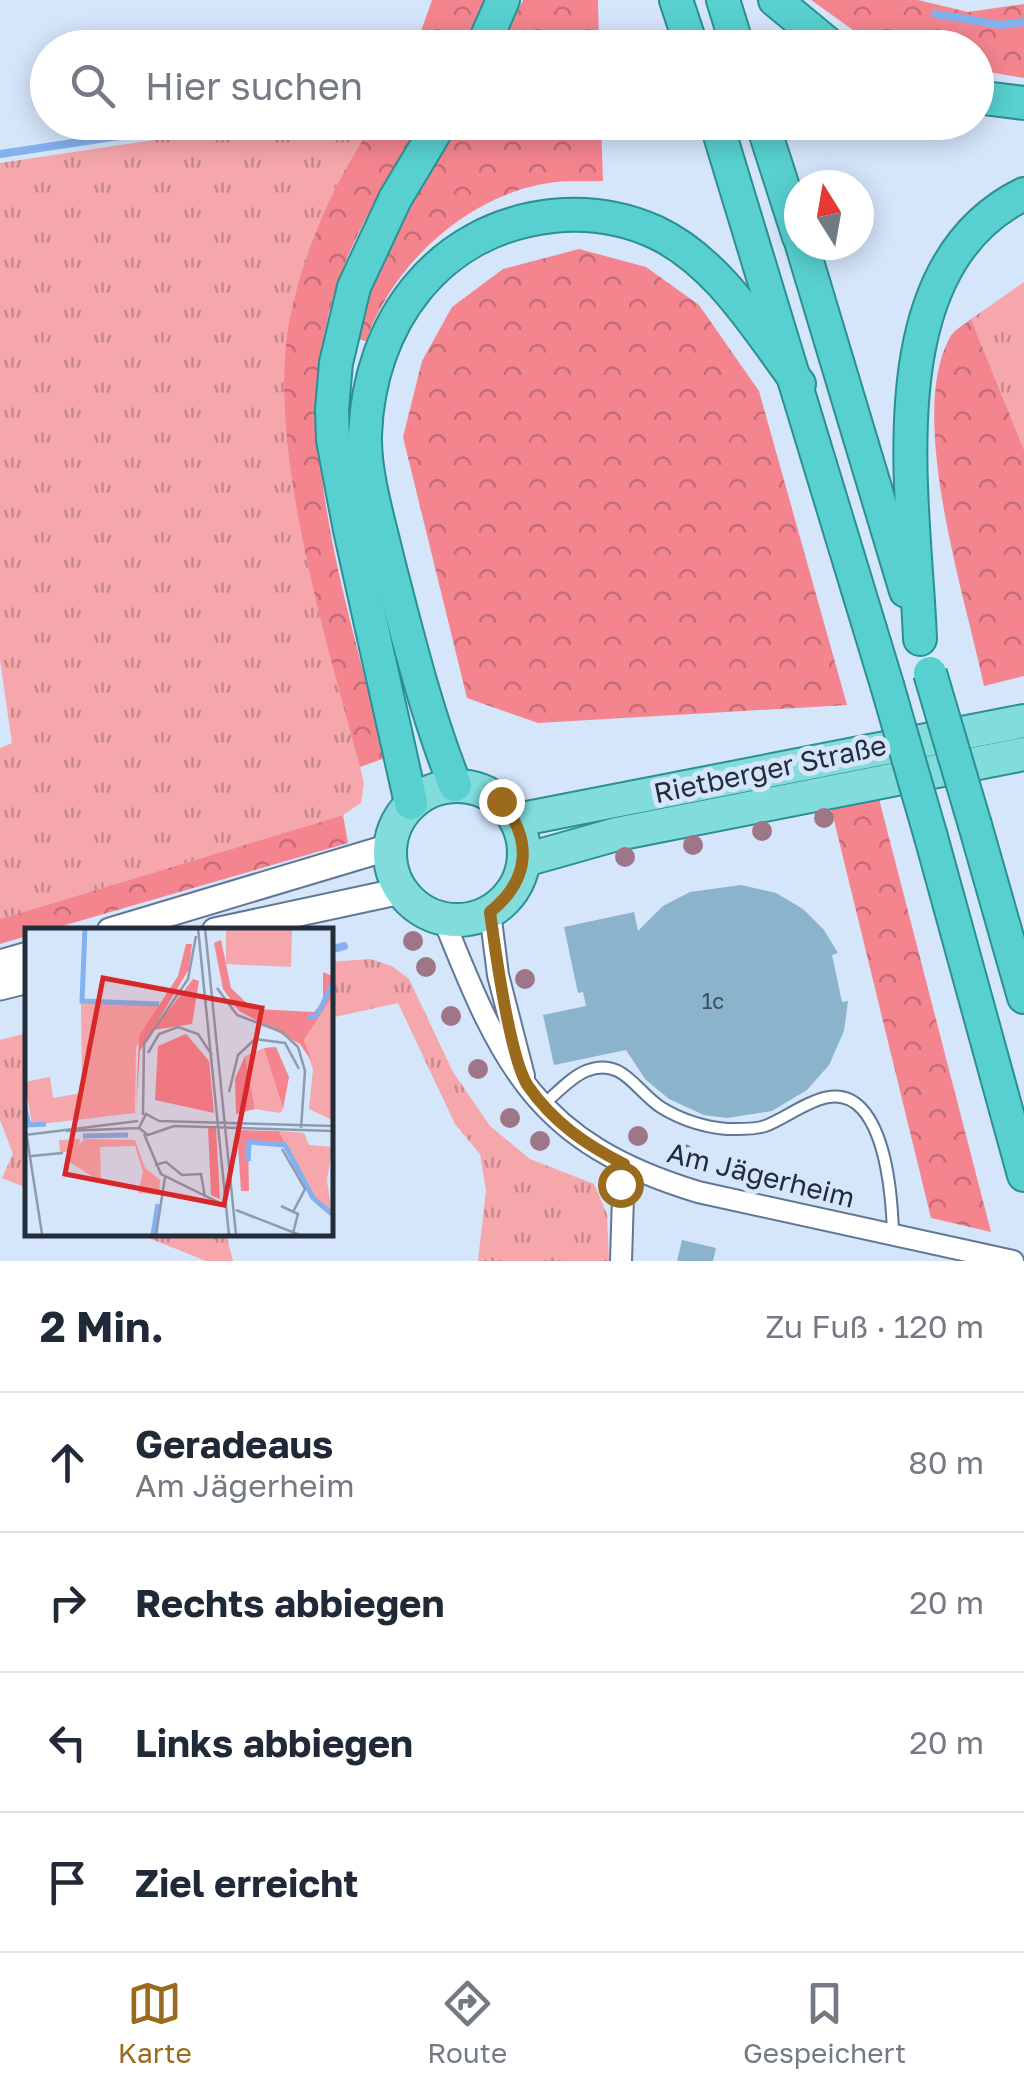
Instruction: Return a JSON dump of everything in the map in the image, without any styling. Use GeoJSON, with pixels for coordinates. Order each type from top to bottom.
{"type":"FeatureCollection","features":[{"type":"Feature","properties":{"kind":"highway"},"geometry":{"type":"LineString","coordinates":[[490,30],[503,0]]}},
{"type":"Feature","properties":{"kind":"highway"},"geometry":{"type":"LineString","coordinates":[[676,0],[686,30]]}},
{"type":"Feature","properties":{"kind":"highway"},"geometry":{"type":"LineString","coordinates":[[723,0],[732,30]]}},
{"type":"Feature","properties":{"kind":"highway"},"geometry":{"type":"LineString","coordinates":[[775,0],[811,30]]}},
{"type":"Feature","properties":{"kind":"highway"},"geometry":{"type":"LineString","coordinates":[[994,100],[1024,104]]}},
{"type":"Feature","properties":{"kind":"highway"},"geometry":{"type":"LineString","coordinates":[[412,803],[347,515],[332,409],[336,363],[354,286],[395,199],[430,140]]}},
{"type":"Feature","properties":{"kind":"highway"},"geometry":{"type":"LineString","coordinates":[[722,140],[799,384],[1020,1160]]}},
{"type":"Feature","properties":{"kind":"highway"},"geometry":{"type":"LineString","coordinates":[[768,140],[784,190]]}},
{"type":"Feature","properties":{"kind":"highway"},"geometry":{"type":"LineString","coordinates":[[920,639],[911,402],[918,344],[940,280],[960,247],[986,220],[1024,194]]}},
{"type":"Feature","properties":{"kind":"highway"},"geometry":{"type":"LineString","coordinates":[[455,786],[428,716],[379,523],[364,438],[374,367],[390,324],[416,285],[480,234],[524,219],[610,216],[656,232],[696,260],[730,292],[799,384]]}},
{"type":"Feature","properties":{"kind":"highway"},"geometry":{"type":"LineString","coordinates":[[806,260],[1024,997]]}},
{"type":"Feature","properties":{"kind":"main road","name":"Rietberger Straße"},"geometry":{"type":"LineString","coordinates":[[517,820],[1024,720]]}},
{"type":"Feature","properties":{"kind":"main road","name":"Rietberger Straße"},"geometry":{"type":"LineString","coordinates":[[524,860],[616,834],[1024,754]]}},
{"type":"Feature","properties":{"kind":"main road"},"geometry":{"type":"LineString","coordinates":[[455,786],[480,789],[501,801],[517,820],[524,860],[513,890],[490,912],[467,920],[443,918],[412,903],[401,890],[390,862],[393,831],[412,803],[432,790],[455,786]]}},
{"type":"Feature","properties":{"kind":"street"},"geometry":{"type":"LineString","coordinates":[[120,928],[390,847]]}},
{"type":"Feature","properties":{"kind":"street"},"geometry":{"type":"LineString","coordinates":[[229,928],[401,890]]}},
{"type":"Feature","properties":{"kind":"street","name":"Am Jägerheim"},"geometry":{"type":"LineString","coordinates":[[490,912],[498,975],[526,1083]]}},
{"type":"Feature","properties":{"kind":"street","name":"Am Jägerheim"},"geometry":{"type":"LineString","coordinates":[[443,918],[498,1048],[566,1130],[624,1164],[698,1192],[1012,1261]]}},
{"type":"Feature","properties":{"kind":"street"},"geometry":{"type":"LineString","coordinates":[[0,963],[25,956]]}},
{"type":"Feature","properties":{"kind":"street"},"geometry":{"type":"LineString","coordinates":[[0,988],[25,981]]}},
{"type":"Feature","properties":{"kind":"street"},"geometry":{"type":"LineString","coordinates":[[621,1261],[624,1164]]}},
{"type":"Feature","properties":{"kind":"lane"},"geometry":{"type":"LineString","coordinates":[[544,1104],[586,1071],[609,1067],[624,1072],[659,1106],[690,1122],[726,1129],[760,1128],[824,1096],[844,1097],[862,1109],[877,1140],[892,1205],[893,1235]]}},
{"type":"Feature","properties":{"kind":"green space"},"geometry":{"type":"Polygon","coordinates":[[[432,0],[485,0],[472,30],[421,30],[432,0]]]}},
{"type":"Feature","properties":{"kind":"green space"},"geometry":{"type":"Polygon","coordinates":[[[523,0],[598,0],[599,30],[508,30],[523,0]]]}},
{"type":"Feature","properties":{"kind":"green space"},"geometry":{"type":"Polygon","coordinates":[[[811,0],[918,0],[968,12],[1024,4],[1024,78],[994,73],[994,30],[853,30],[811,0]]]}},
{"type":"Feature","properties":{"kind":"green space"},"geometry":{"type":"Polygon","coordinates":[[[154,140],[365,140],[316,232],[290,319],[296,501],[364,783],[361,803],[343,815],[0,919],[0,748],[12,743],[0,660],[0,163],[154,140]]]}},
{"type":"Feature","properties":{"kind":"green space"},"geometry":{"type":"Polygon","coordinates":[[[363,140],[412,140],[375,202],[337,285],[323,343],[318,402],[329,522],[385,758],[360,767],[303,542],[292,482],[284,368],[296,292],[312,241],[363,140]]]}},
{"type":"Feature","properties":{"kind":"green space"},"geometry":{"type":"Polygon","coordinates":[[[447,140],[602,140],[603,181],[555,182],[519,190],[489,202],[437,238],[394,286],[366,341],[352,338],[374,265],[447,140]]]}},
{"type":"Feature","properties":{"kind":"green space"},"geometry":{"type":"Polygon","coordinates":[[[579,249],[646,267],[699,305],[759,391],[847,705],[538,723],[467,698],[403,437],[422,361],[452,307],[503,269],[579,249]]]}},
{"type":"Feature","properties":{"kind":"green space"},"geometry":{"type":"Polygon","coordinates":[[[1024,282],[1024,450],[971,319],[1024,282]]]}},
{"type":"Feature","properties":{"kind":"green space"},"geometry":{"type":"Polygon","coordinates":[[[971,319],[1024,450],[1024,676],[984,686],[944,510],[934,415],[938,373],[949,339],[971,319]]]}},
{"type":"Feature","properties":{"kind":"green space"},"geometry":{"type":"Polygon","coordinates":[[[879,799],[991,1232],[931,1218],[831,808],[879,799]]]}},
{"type":"Feature","properties":{"kind":"green space"},"geometry":{"type":"Polygon","coordinates":[[[343,815],[348,843],[55,928],[25,928],[25,937],[0,944],[0,919],[343,815]]]}},
{"type":"Feature","properties":{"kind":"green space"},"geometry":{"type":"Polygon","coordinates":[[[370,959],[392,966],[409,979],[453,1072],[490,1126],[530,1159],[594,1184],[607,1214],[609,1261],[478,1261],[486,1190],[480,1154],[455,1124],[398,1003],[332,1018],[332,962],[370,959]]]}},
{"type":"Feature","properties":{"kind":"green space"},"geometry":{"type":"Polygon","coordinates":[[[25,1034],[25,1187],[2,1178],[13,1154],[0,1120],[0,1040],[25,1034]]]}},
{"type":"Feature","properties":{"kind":"green space"},"geometry":{"type":"Polygon","coordinates":[[[144,1236],[227,1236],[233,1261],[206,1261],[144,1236]]]}},
{"type":"Feature","properties":{"kind":"building"},"geometry":{"type":"Polygon","coordinates":[[[741,885],[776,893],[803,909],[824,930],[838,953],[832,955],[842,1002],[848,1001],[844,1031],[829,1065],[807,1090],[772,1111],[727,1118],[704,1115],[669,1099],[645,1079],[626,1050],[554,1065],[543,1015],[586,1006],[583,992],[578,993],[564,927],[634,912],[638,931],[663,906],[690,892],[741,885]]]}},
{"type":"Feature","properties":{"kind":"building"},"geometry":{"type":"Polygon","coordinates":[[[682,1240],[716,1248],[713,1261],[677,1261],[682,1240]]]}},
{"type":"Feature","properties":{"kind":"waterway"},"geometry":{"type":"LineString","coordinates":[[935,14],[1001,25],[1024,22]]}},
{"type":"Feature","properties":{"kind":"waterway"},"geometry":{"type":"LineString","coordinates":[[0,154],[93,140]]}},
{"type":"Feature","properties":{"kind":"waterway"},"geometry":{"type":"LineString","coordinates":[[332,949],[344,946]]}},
{"type":"Feature","properties":{"kind":"route"},"geometry":{"type":"LineString","coordinates":[[501,801],[517,820],[524,840],[524,860],[519,880],[507,898],[490,912],[498,975],[526,1083],[566,1130],[624,1164],[620,1184]]}}]}
